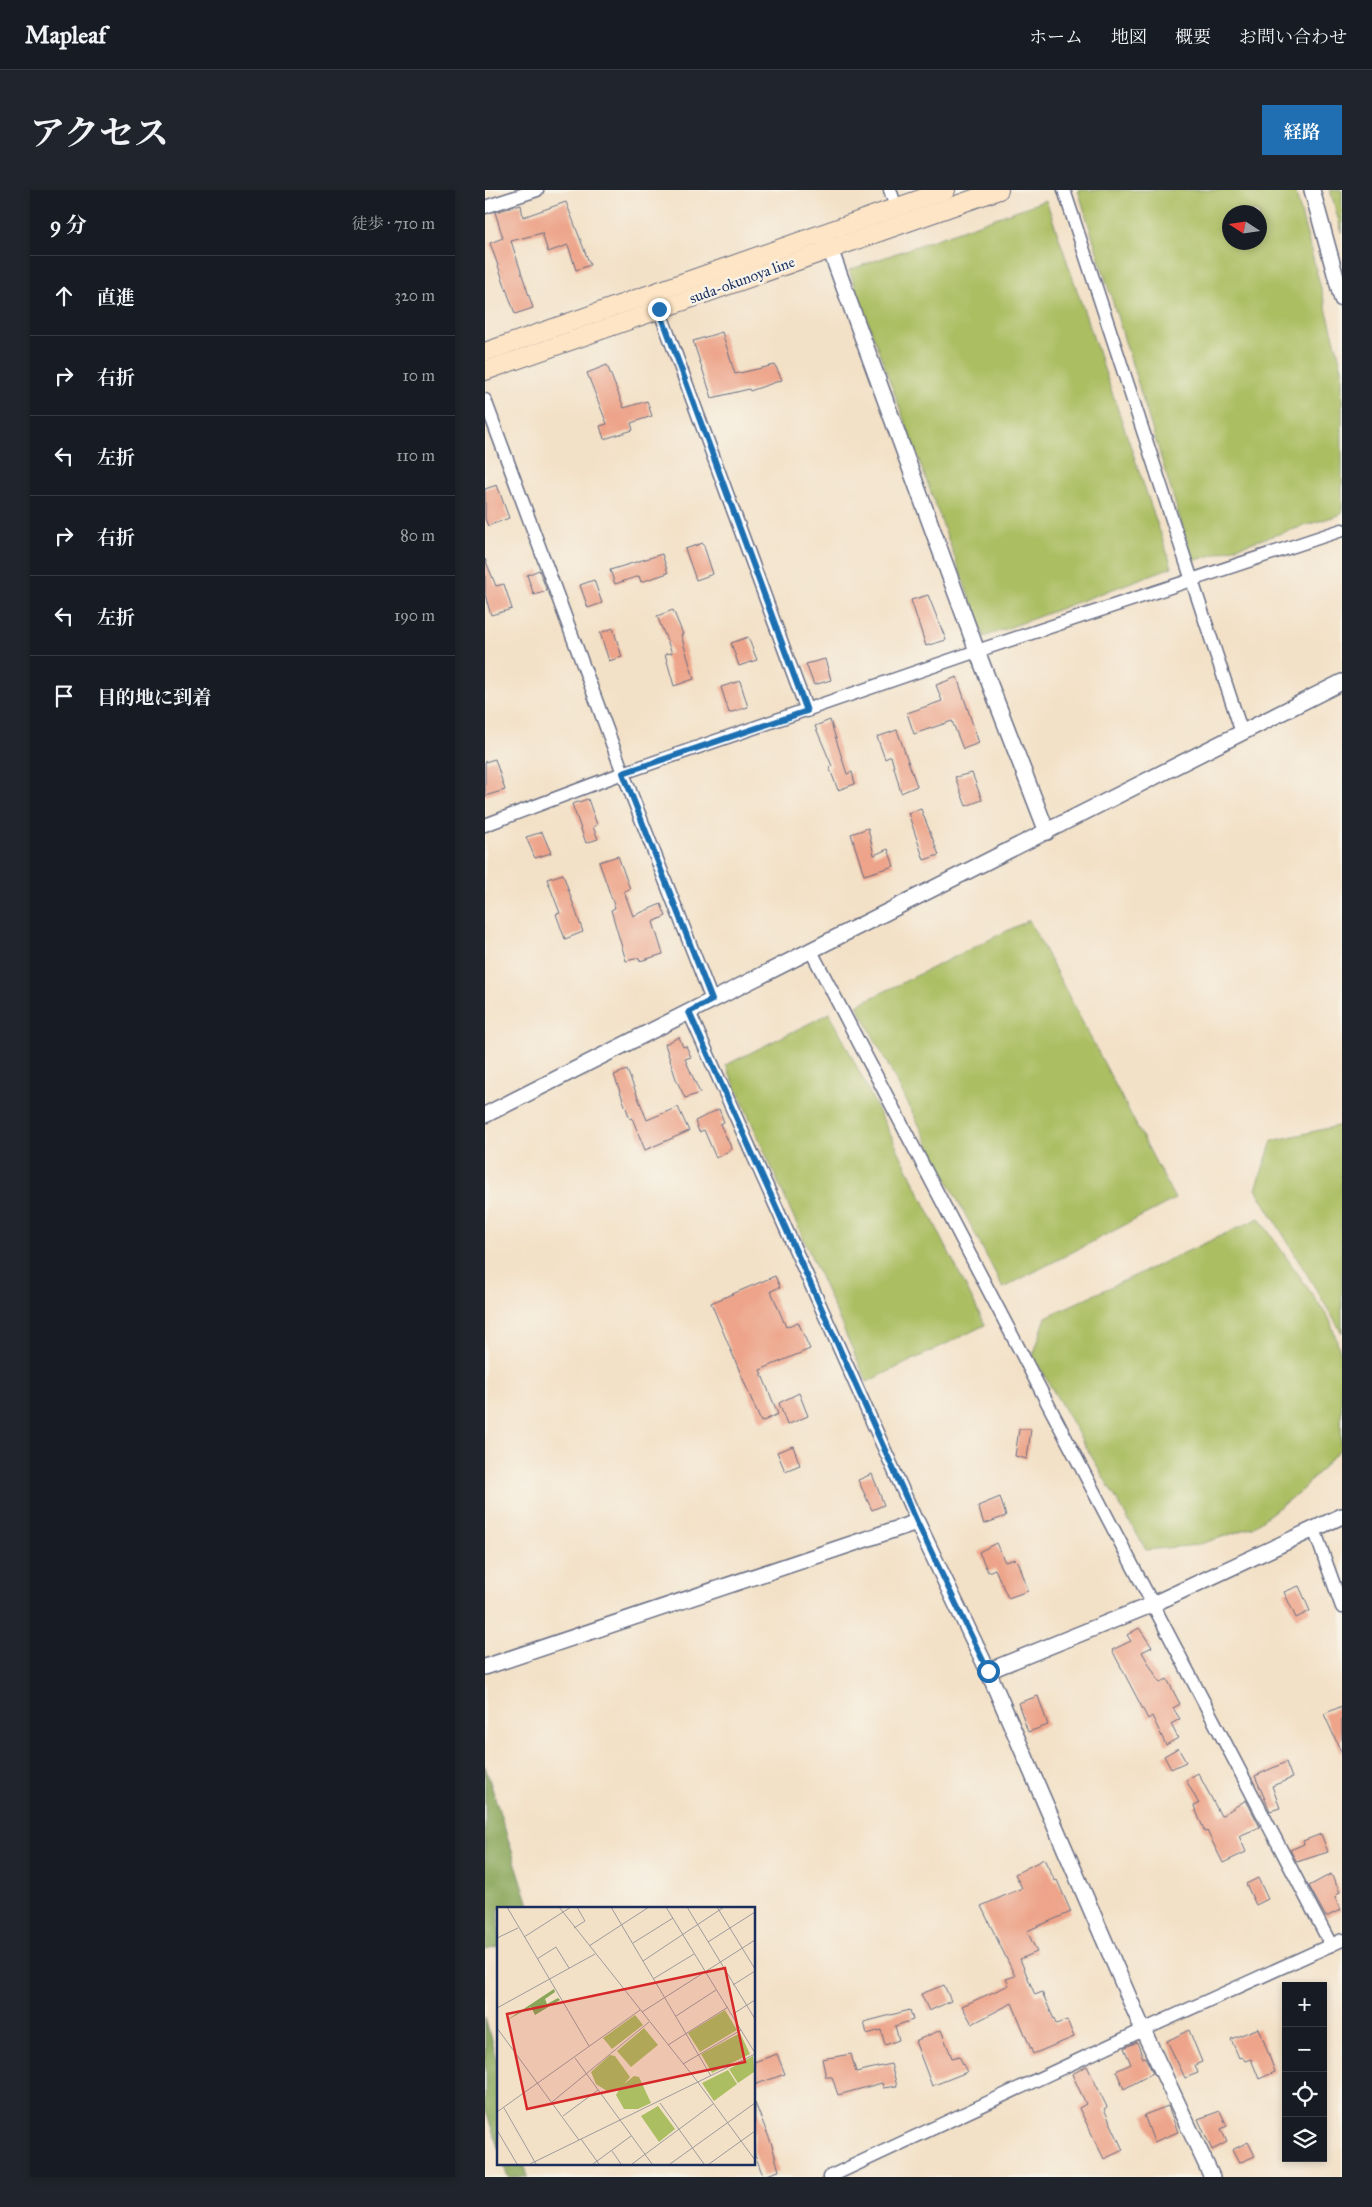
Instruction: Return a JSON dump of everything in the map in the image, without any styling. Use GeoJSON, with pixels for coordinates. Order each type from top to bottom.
{"type":"FeatureCollection","features":[{"type":"Feature","properties":{"kind":"main road","name":"suda-okunoya line"},"geometry":{"type":"LineString","coordinates":[[485,370],[659,309],[827,240],[896,207],[946,190]]}},
{"type":"Feature","properties":{"kind":"main road","name":"suda-okunoya line"},"geometry":{"type":"LineString","coordinates":[[485,352],[827,240],[999,190]]}},
{"type":"Feature","properties":{"kind":"street"},"geometry":{"type":"LineString","coordinates":[[485,207],[537,190]]}},
{"type":"Feature","properties":{"kind":"street"},"geometry":{"type":"LineString","coordinates":[[890,190],[896,207]]}},
{"type":"Feature","properties":{"kind":"street"},"geometry":{"type":"LineString","coordinates":[[1064,190],[1241,733]]}},
{"type":"Feature","properties":{"kind":"street"},"geometry":{"type":"LineString","coordinates":[[1312,190],[1342,299]]}},
{"type":"Feature","properties":{"kind":"street"},"geometry":{"type":"LineString","coordinates":[[827,240],[977,651],[1047,832]]}},
{"type":"Feature","properties":{"kind":"street"},"geometry":{"type":"LineString","coordinates":[[659,309],[807,711]]}},
{"type":"Feature","properties":{"kind":"street"},"geometry":{"type":"LineString","coordinates":[[485,400],[623,773],[712,1000]]}},
{"type":"Feature","properties":{"kind":"street"},"geometry":{"type":"LineString","coordinates":[[485,825],[623,773],[977,651],[1342,530]]}},
{"type":"Feature","properties":{"kind":"street"},"geometry":{"type":"LineString","coordinates":[[485,1115],[1342,682]]}},
{"type":"Feature","properties":{"kind":"street"},"geometry":{"type":"LineString","coordinates":[[811,951],[1151,1605],[1336,1943],[1143,2030],[829,2177]]}},
{"type":"Feature","properties":{"kind":"street"},"geometry":{"type":"LineString","coordinates":[[689,1012],[917,1522],[988,1671],[1143,2030],[1211,2177]]}},
{"type":"Feature","properties":{"kind":"street"},"geometry":{"type":"LineString","coordinates":[[988,1671],[1151,1605],[1342,1516]]}},
{"type":"Feature","properties":{"kind":"street"},"geometry":{"type":"LineString","coordinates":[[485,1667],[687,1601],[917,1522]]}},
{"type":"Feature","properties":{"kind":"street"},"geometry":{"type":"LineString","coordinates":[[1313,1529],[1342,1607]]}},
{"type":"Feature","properties":{"kind":"green space"},"geometry":{"type":"Polygon","coordinates":[[[1078,190],[1295,190],[1342,368],[1342,514],[1193,561],[1078,190]]]}},
{"type":"Feature","properties":{"kind":"green space"},"geometry":{"type":"Polygon","coordinates":[[[1330,190],[1342,190],[1342,233],[1330,190]]]}},
{"type":"Feature","properties":{"kind":"green space"},"geometry":{"type":"Polygon","coordinates":[[[1046,200],[1172,567],[984,637],[849,270],[1046,200]]]}},
{"type":"Feature","properties":{"kind":"green space"},"geometry":{"type":"Polygon","coordinates":[[[1029,920],[1175,1199],[1003,1288],[857,1005],[1029,920]]]}},
{"type":"Feature","properties":{"kind":"green space"},"geometry":{"type":"Polygon","coordinates":[[[830,1013],[985,1325],[867,1382],[726,1065],[830,1013]]]}},
{"type":"Feature","properties":{"kind":"green space"},"geometry":{"type":"Polygon","coordinates":[[[1342,1125],[1342,1333],[1256,1189],[1272,1141],[1342,1125]]]}},
{"type":"Feature","properties":{"kind":"green space"},"geometry":{"type":"Polygon","coordinates":[[[1259,1218],[1330,1320],[1342,1357],[1341,1448],[1303,1489],[1253,1527],[1197,1545],[1146,1550],[1033,1356],[1046,1317],[1259,1218]]]}},
{"type":"Feature","properties":{"kind":"green space"},"geometry":{"type":"Polygon","coordinates":[[[485,1766],[530,1907],[497,1907],[497,1947],[485,1950],[485,1766]]]}},
{"type":"Feature","properties":{"kind":"green space"},"geometry":{"type":"Polygon","coordinates":[[[485,2018],[497,2062],[497,2144],[485,2109],[485,2018]]]}},
{"type":"Feature","properties":{"kind":"green space"},"geometry":{"type":"Polygon","coordinates":[[[503,2164],[524,2164],[528,2177],[508,2177],[503,2164]]]}},
{"type":"Feature","properties":{"kind":"building"},"geometry":{"type":"Polygon","coordinates":[[[566,202],[590,265],[576,270],[568,245],[548,252],[542,233],[511,241],[533,308],[515,314],[490,243],[503,238],[495,212],[521,205],[523,217],[566,202]]]}},
{"type":"Feature","properties":{"kind":"building"},"geometry":{"type":"Polygon","coordinates":[[[722,332],[735,374],[775,365],[782,380],[750,391],[749,389],[712,398],[693,341],[722,332]]]}},
{"type":"Feature","properties":{"kind":"building"},"geometry":{"type":"Polygon","coordinates":[[[607,365],[624,408],[647,401],[652,416],[631,423],[633,430],[604,439],[600,426],[607,424],[587,373],[607,365]]]}},
{"type":"Feature","properties":{"kind":"building"},"geometry":{"type":"Polygon","coordinates":[[[497,485],[509,518],[488,526],[485,519],[485,489],[497,485]]]}},
{"type":"Feature","properties":{"kind":"building"},"geometry":{"type":"Polygon","coordinates":[[[703,543],[713,574],[696,580],[685,549],[703,543]]]}},
{"type":"Feature","properties":{"kind":"building"},"geometry":{"type":"Polygon","coordinates":[[[662,554],[668,573],[641,582],[639,576],[615,584],[610,570],[662,554]]]}},
{"type":"Feature","properties":{"kind":"building"},"geometry":{"type":"Polygon","coordinates":[[[485,559],[496,586],[504,584],[512,609],[491,615],[485,595],[485,559]]]}},
{"type":"Feature","properties":{"kind":"building"},"geometry":{"type":"Polygon","coordinates":[[[539,570],[547,591],[534,595],[527,575],[539,570]]]}},
{"type":"Feature","properties":{"kind":"building"},"geometry":{"type":"Polygon","coordinates":[[[594,580],[602,603],[588,608],[580,585],[594,580]]]}},
{"type":"Feature","properties":{"kind":"building"},"geometry":{"type":"Polygon","coordinates":[[[928,595],[946,640],[926,646],[911,600],[928,595]]]}},
{"type":"Feature","properties":{"kind":"building"},"geometry":{"type":"Polygon","coordinates":[[[673,610],[683,634],[681,635],[694,679],[674,686],[665,654],[672,653],[657,616],[673,610]]]}},
{"type":"Feature","properties":{"kind":"building"},"geometry":{"type":"Polygon","coordinates":[[[613,628],[622,657],[609,661],[600,633],[613,628]]]}},
{"type":"Feature","properties":{"kind":"building"},"geometry":{"type":"Polygon","coordinates":[[[748,637],[757,660],[739,666],[731,643],[748,637]]]}},
{"type":"Feature","properties":{"kind":"building"},"geometry":{"type":"Polygon","coordinates":[[[825,659],[831,680],[814,685],[806,664],[825,659]]]}},
{"type":"Feature","properties":{"kind":"building"},"geometry":{"type":"Polygon","coordinates":[[[957,677],[979,743],[963,749],[952,721],[914,734],[907,713],[942,701],[936,685],[957,677]]]}},
{"type":"Feature","properties":{"kind":"building"},"geometry":{"type":"Polygon","coordinates":[[[740,681],[748,707],[729,713],[721,687],[740,681]]]}},
{"type":"Feature","properties":{"kind":"building"},"geometry":{"type":"Polygon","coordinates":[[[830,720],[847,774],[852,772],[855,784],[838,790],[829,767],[832,766],[815,726],[830,720]]]}},
{"type":"Feature","properties":{"kind":"building"},"geometry":{"type":"Polygon","coordinates":[[[897,730],[917,786],[901,793],[891,756],[885,759],[877,737],[897,730]]]}},
{"type":"Feature","properties":{"kind":"building"},"geometry":{"type":"Polygon","coordinates":[[[495,759],[505,790],[485,796],[485,762],[495,759]]]}},
{"type":"Feature","properties":{"kind":"building"},"geometry":{"type":"Polygon","coordinates":[[[972,773],[982,800],[966,806],[955,777],[972,773]]]}},
{"type":"Feature","properties":{"kind":"building"},"geometry":{"type":"Polygon","coordinates":[[[588,799],[597,825],[593,827],[598,839],[586,843],[572,804],[588,799]]]}},
{"type":"Feature","properties":{"kind":"building"},"geometry":{"type":"Polygon","coordinates":[[[921,809],[939,855],[924,860],[908,813],[921,809]]]}},
{"type":"Feature","properties":{"kind":"building"},"geometry":{"type":"Polygon","coordinates":[[[868,828],[874,855],[888,849],[894,866],[864,875],[851,834],[868,828]]]}},
{"type":"Feature","properties":{"kind":"building"},"geometry":{"type":"Polygon","coordinates":[[[542,832],[551,853],[535,858],[526,837],[542,832]]]}},
{"type":"Feature","properties":{"kind":"building"},"geometry":{"type":"Polygon","coordinates":[[[618,856],[630,889],[624,891],[633,916],[661,904],[666,916],[653,922],[663,954],[640,961],[639,958],[626,961],[611,910],[615,908],[599,862],[618,856]]]}},
{"type":"Feature","properties":{"kind":"building"},"geometry":{"type":"Polygon","coordinates":[[[563,874],[583,932],[565,939],[556,914],[560,913],[547,879],[563,874]]]}},
{"type":"Feature","properties":{"kind":"building"},"geometry":{"type":"Polygon","coordinates":[[[679,1037],[683,1047],[686,1046],[691,1057],[685,1059],[700,1093],[685,1098],[676,1079],[665,1044],[679,1037]]]}},
{"type":"Feature","properties":{"kind":"building"},"geometry":{"type":"Polygon","coordinates":[[[627,1070],[647,1120],[678,1107],[689,1131],[645,1150],[632,1118],[630,1119],[614,1075],[627,1070]]]}},
{"type":"Feature","properties":{"kind":"building"},"geometry":{"type":"Polygon","coordinates":[[[719,1109],[724,1122],[720,1124],[732,1149],[716,1158],[704,1130],[699,1132],[695,1121],[719,1109]]]}},
{"type":"Feature","properties":{"kind":"building"},"geometry":{"type":"Polygon","coordinates":[[[775,1276],[780,1287],[771,1291],[786,1327],[798,1322],[810,1349],[760,1370],[778,1414],[761,1422],[711,1303],[775,1276]]]}},
{"type":"Feature","properties":{"kind":"building"},"geometry":{"type":"Polygon","coordinates":[[[799,1393],[808,1416],[787,1425],[779,1403],[799,1393]]]}},
{"type":"Feature","properties":{"kind":"building"},"geometry":{"type":"Polygon","coordinates":[[[1019,1429],[1031,1429],[1027,1459],[1015,1456],[1019,1429]]]}},
{"type":"Feature","properties":{"kind":"building"},"geometry":{"type":"Polygon","coordinates":[[[793,1446],[800,1465],[785,1471],[777,1452],[793,1446]]]}},
{"type":"Feature","properties":{"kind":"building"},"geometry":{"type":"Polygon","coordinates":[[[872,1474],[884,1505],[872,1510],[858,1480],[872,1474]]]}},
{"type":"Feature","properties":{"kind":"building"},"geometry":{"type":"Polygon","coordinates":[[[1000,1497],[1006,1516],[984,1524],[978,1506],[1000,1497]]]}},
{"type":"Feature","properties":{"kind":"building"},"geometry":{"type":"Polygon","coordinates":[[[996,1543],[1005,1562],[1015,1559],[1019,1563],[1028,1591],[1008,1598],[995,1569],[988,1572],[979,1552],[996,1543]]]}},
{"type":"Feature","properties":{"kind":"building"},"geometry":{"type":"Polygon","coordinates":[[[1299,1586],[1310,1611],[1296,1618],[1284,1592],[1299,1586]]]}},
{"type":"Feature","properties":{"kind":"building"},"geometry":{"type":"Polygon","coordinates":[[[1139,1628],[1152,1647],[1142,1652],[1160,1683],[1167,1679],[1180,1704],[1173,1708],[1180,1719],[1171,1724],[1178,1738],[1166,1745],[1152,1716],[1148,1719],[1112,1650],[1131,1641],[1127,1635],[1139,1628]]]}},
{"type":"Feature","properties":{"kind":"building"},"geometry":{"type":"Polygon","coordinates":[[[1038,1696],[1048,1725],[1028,1732],[1018,1703],[1038,1696]]]}},
{"type":"Feature","properties":{"kind":"building"},"geometry":{"type":"Polygon","coordinates":[[[1342,1706],[1342,1754],[1324,1714],[1342,1706]]]}},
{"type":"Feature","properties":{"kind":"building"},"geometry":{"type":"Polygon","coordinates":[[[1178,1748],[1186,1762],[1171,1769],[1164,1756],[1178,1748]]]}},
{"type":"Feature","properties":{"kind":"building"},"geometry":{"type":"Polygon","coordinates":[[[1286,1762],[1292,1778],[1272,1786],[1280,1808],[1270,1811],[1255,1776],[1286,1762]]]}},
{"type":"Feature","properties":{"kind":"building"},"geometry":{"type":"Polygon","coordinates":[[[1198,1773],[1221,1816],[1246,1800],[1260,1827],[1239,1836],[1246,1852],[1223,1863],[1207,1831],[1205,1832],[1194,1806],[1199,1804],[1186,1780],[1198,1773]]]}},
{"type":"Feature","properties":{"kind":"building"},"geometry":{"type":"Polygon","coordinates":[[[1321,1834],[1328,1852],[1297,1862],[1290,1850],[1304,1844],[1303,1841],[1321,1834]]]}},
{"type":"Feature","properties":{"kind":"building"},"geometry":{"type":"Polygon","coordinates":[[[1044,1859],[1055,1881],[1057,1880],[1071,1912],[1027,1931],[1037,1952],[1020,1959],[1035,1995],[1042,1992],[1056,2024],[1067,2020],[1074,2037],[1033,2054],[1012,2003],[972,2024],[962,2006],[1009,1985],[1006,1979],[1015,1976],[981,1906],[1022,1888],[1015,1874],[1044,1859]]]}},
{"type":"Feature","properties":{"kind":"building"},"geometry":{"type":"Polygon","coordinates":[[[1331,1874],[1340,1892],[1335,1897],[1340,1910],[1326,1917],[1309,1886],[1331,1874]]]}},
{"type":"Feature","properties":{"kind":"building"},"geometry":{"type":"Polygon","coordinates":[[[1258,1878],[1268,1899],[1256,1905],[1246,1884],[1258,1878]]]}},
{"type":"Feature","properties":{"kind":"building"},"geometry":{"type":"Polygon","coordinates":[[[944,1985],[951,2001],[929,2011],[921,1994],[944,1985]]]}},
{"type":"Feature","properties":{"kind":"building"},"geometry":{"type":"Polygon","coordinates":[[[910,2010],[913,2020],[895,2026],[899,2040],[885,2045],[881,2030],[867,2034],[864,2022],[910,2010]]]}},
{"type":"Feature","properties":{"kind":"building"},"geometry":{"type":"Polygon","coordinates":[[[1259,2028],[1275,2072],[1259,2079],[1251,2059],[1245,2061],[1242,2057],[1239,2058],[1231,2039],[1259,2028]]]}},
{"type":"Feature","properties":{"kind":"building"},"geometry":{"type":"Polygon","coordinates":[[[941,2030],[952,2058],[959,2056],[967,2072],[932,2086],[915,2041],[941,2030]]]}},
{"type":"Feature","properties":{"kind":"building"},"geometry":{"type":"Polygon","coordinates":[[[1189,2030],[1202,2062],[1195,2065],[1198,2073],[1185,2078],[1167,2041],[1189,2030]]]}},
{"type":"Feature","properties":{"kind":"building"},"geometry":{"type":"Polygon","coordinates":[[[1137,2042],[1143,2058],[1145,2057],[1153,2073],[1124,2089],[1116,2071],[1131,2064],[1124,2048],[1137,2042]]]}},
{"type":"Feature","properties":{"kind":"building"},"geometry":{"type":"Polygon","coordinates":[[[777,2054],[785,2074],[755,2085],[755,2062],[777,2054]]]}},
{"type":"Feature","properties":{"kind":"building"},"geometry":{"type":"Polygon","coordinates":[[[851,2054],[856,2072],[891,2064],[897,2086],[883,2088],[882,2083],[838,2095],[832,2077],[826,2077],[822,2059],[851,2054]]]}},
{"type":"Feature","properties":{"kind":"building"},"geometry":{"type":"Polygon","coordinates":[[[1087,2066],[1107,2107],[1104,2109],[1123,2150],[1104,2159],[1079,2108],[1086,2104],[1072,2074],[1087,2066]]]}},
{"type":"Feature","properties":{"kind":"building"},"geometry":{"type":"Polygon","coordinates":[[[755,2103],[772,2145],[779,2171],[763,2176],[755,2155],[755,2103]]]}},
{"type":"Feature","properties":{"kind":"building"},"geometry":{"type":"Polygon","coordinates":[[[1168,2106],[1178,2132],[1154,2142],[1144,2115],[1168,2106]]]}},
{"type":"Feature","properties":{"kind":"building"},"geometry":{"type":"Polygon","coordinates":[[[1220,2111],[1227,2126],[1221,2129],[1227,2142],[1212,2150],[1198,2119],[1220,2111]]]}},
{"type":"Feature","properties":{"kind":"building"},"geometry":{"type":"Polygon","coordinates":[[[1248,2142],[1255,2156],[1239,2163],[1232,2150],[1248,2142]]]}},
{"type":"Feature","properties":{"kind":"route"},"geometry":{"type":"LineString","coordinates":[[659,309],[807,711],[623,773],[712,1000],[689,1012],[917,1522],[988,1671]]}}]}
